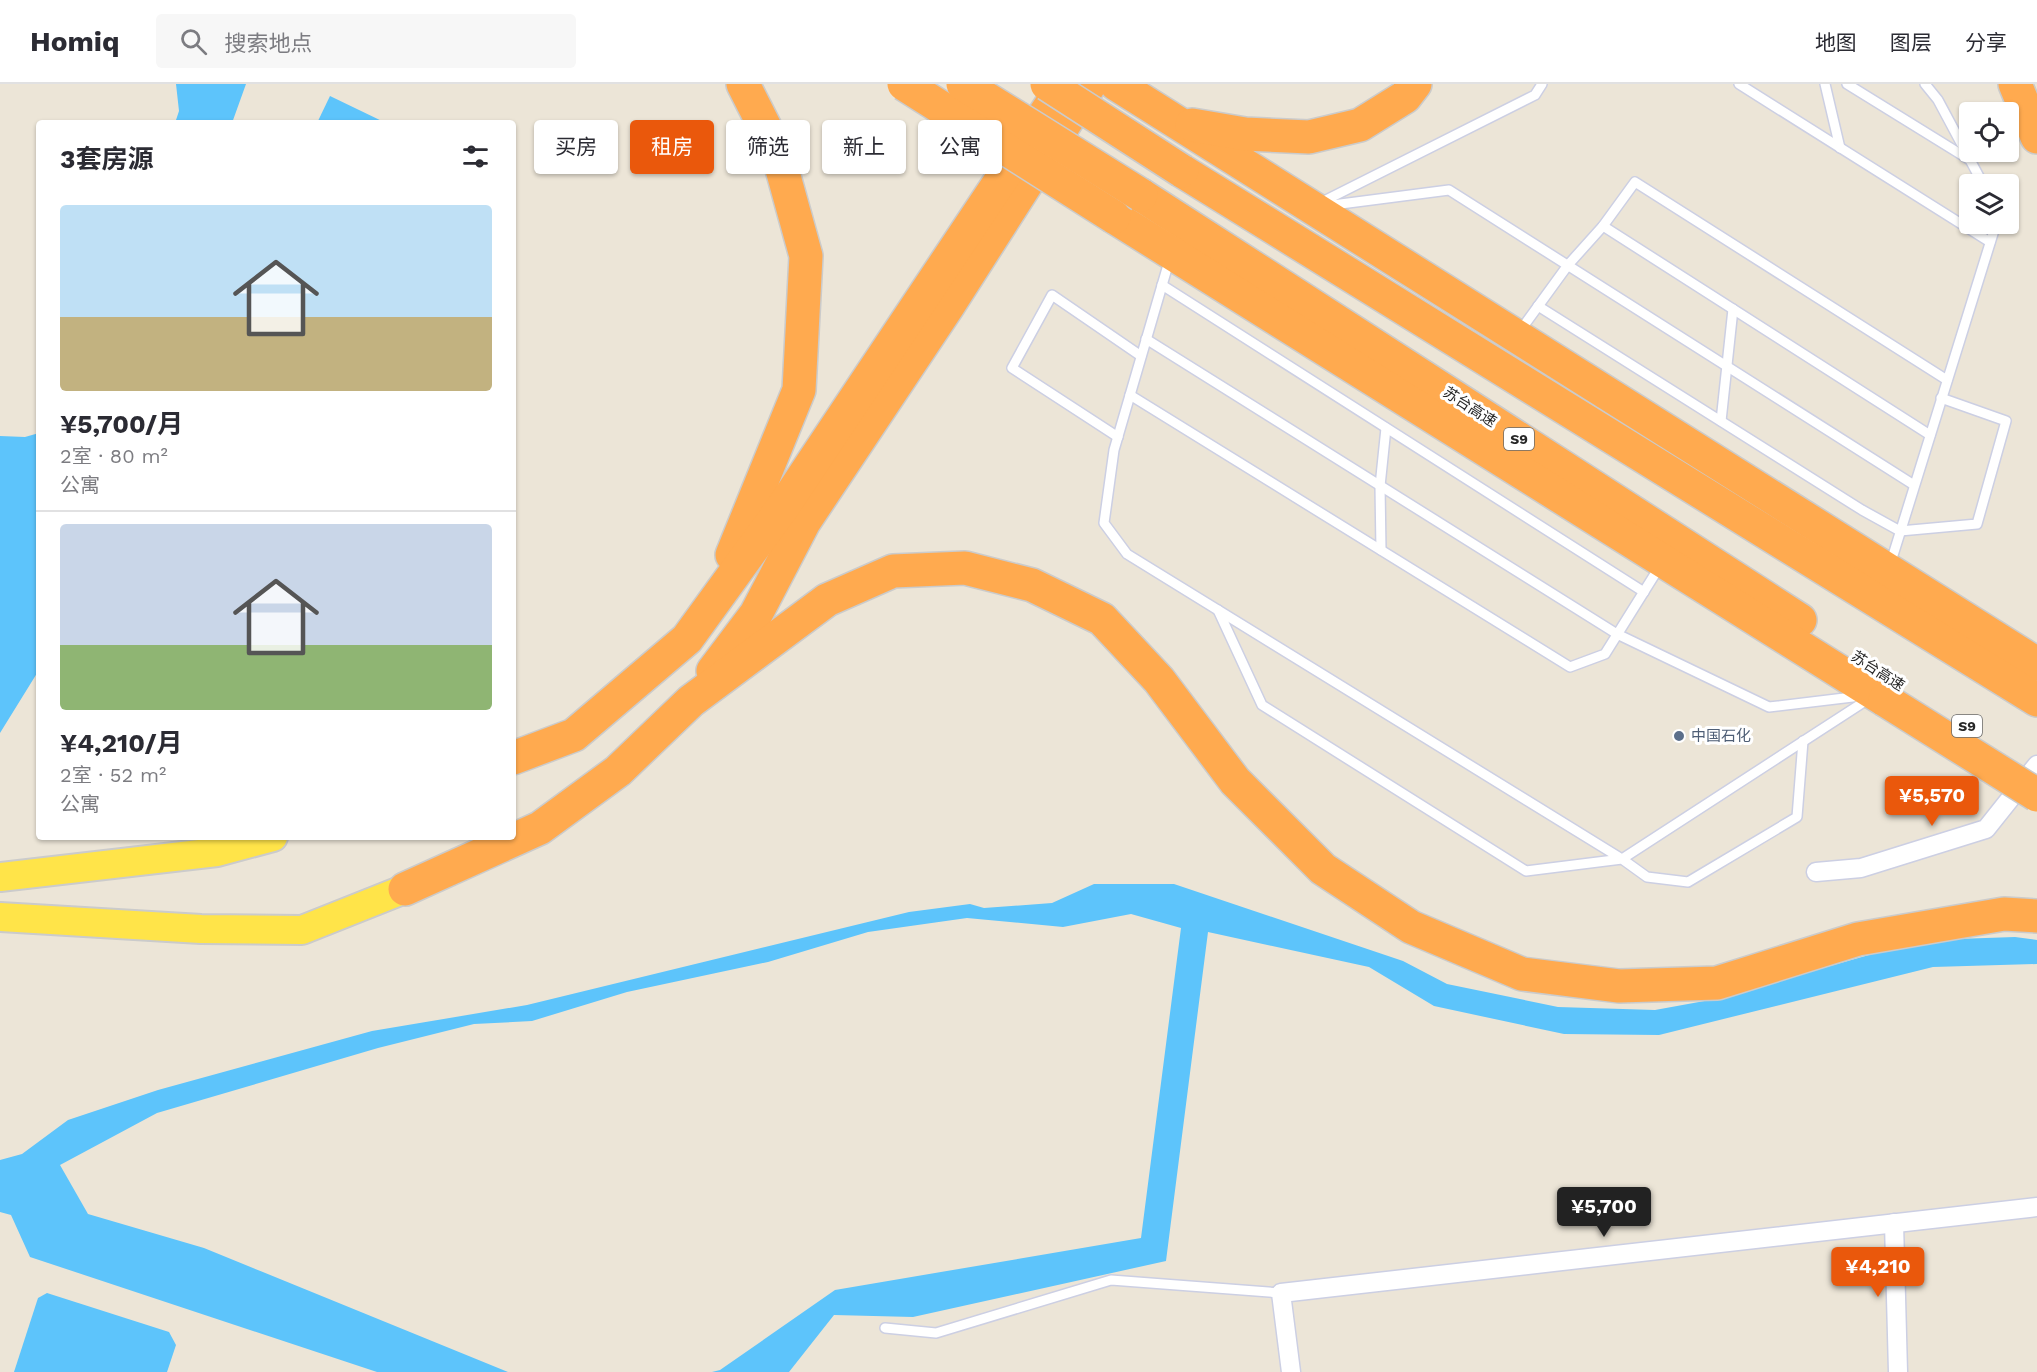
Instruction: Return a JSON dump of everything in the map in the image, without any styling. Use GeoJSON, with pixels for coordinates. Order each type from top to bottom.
{"type":"FeatureCollection","features":[{"type":"Feature","properties":{"kind":"highway"},"geometry":{"type":"LineString","coordinates":[[709,609],[799,390],[806,256],[777,151],[743,84]]}},
{"type":"Feature","properties":{"kind":"highway"},"geometry":{"type":"LineString","coordinates":[[904,84],[1664,561],[1886,692],[2037,795]]}},
{"type":"Feature","properties":{"kind":"highway","name":"苏台高速"},"geometry":{"type":"LineString","coordinates":[[963,84],[1141,195],[1886,692],[2037,769]]}},
{"type":"Feature","properties":{"kind":"highway"},"geometry":{"type":"LineString","coordinates":[[1047,84],[1182,171],[1935,618],[2037,664]]}},
{"type":"Feature","properties":{"kind":"highway"},"geometry":{"type":"LineString","coordinates":[[516,757],[574,735],[687,639],[785,504],[1065,84]]}},
{"type":"Feature","properties":{"kind":"highway"},"geometry":{"type":"LineString","coordinates":[[691,701],[756,614],[804,522],[948,306],[1090,84]]}},
{"type":"Feature","properties":{"kind":"highway"},"geometry":{"type":"LineString","coordinates":[[1116,84],[1888,570],[1935,618],[2037,700]]}},
{"type":"Feature","properties":{"kind":"highway"},"geometry":{"type":"LineString","coordinates":[[1178,122],[1245,134],[1309,137],[1360,125],[1405,97],[1415,84]]}},
{"type":"Feature","properties":{"kind":"highway"},"geometry":{"type":"LineString","coordinates":[[2015,84],[2037,137]]}},
{"type":"Feature","properties":{"kind":"highway"},"geometry":{"type":"LineString","coordinates":[[516,839],[540,828],[618,771],[691,701],[827,600],[893,571],[965,568],[1032,585],[1102,620],[1160,680],[1235,781],[1323,869],[1411,927],[1522,974],[1619,986],[1717,983],[1857,939],[2004,914],[2037,916]]}},
{"type":"Feature","properties":{"kind":"highway"},"geometry":{"type":"LineString","coordinates":[[405,889],[513,840]]}},
{"type":"Feature","properties":{"kind":"main road"},"geometry":{"type":"LineString","coordinates":[[0,877],[217,852],[262,840]]}},
{"type":"Feature","properties":{"kind":"main road"},"geometry":{"type":"LineString","coordinates":[[0,917],[175,927],[302,930],[405,889]]}},
{"type":"Feature","properties":{"kind":"street"},"geometry":{"type":"LineString","coordinates":[[2026,84],[2037,106]]}},
{"type":"Feature","properties":{"kind":"street"},"geometry":{"type":"LineString","coordinates":[[1816,872],[1861,868],[1986,829],[2037,765]]}},
{"type":"Feature","properties":{"kind":"street"},"geometry":{"type":"LineString","coordinates":[[1291,1372],[1281,1293],[2037,1206]]}},
{"type":"Feature","properties":{"kind":"street"},"geometry":{"type":"LineString","coordinates":[[1894,1223],[1898,1372]]}},
{"type":"Feature","properties":{"kind":"lane"},"geometry":{"type":"LineString","coordinates":[[1311,207],[1535,95],[1542,84]]}},
{"type":"Feature","properties":{"kind":"lane"},"geometry":{"type":"LineString","coordinates":[[1739,84],[1990,242]]}},
{"type":"Feature","properties":{"kind":"lane"},"geometry":{"type":"LineString","coordinates":[[1826,84],[1840,148]]}},
{"type":"Feature","properties":{"kind":"lane"},"geometry":{"type":"LineString","coordinates":[[1847,84],[1959,153]]}},
{"type":"Feature","properties":{"kind":"lane"},"geometry":{"type":"LineString","coordinates":[[1925,84],[1938,100],[1959,139]]}},
{"type":"Feature","properties":{"kind":"lane"},"geometry":{"type":"LineString","coordinates":[[1516,336],[1568,265],[1603,226],[1635,182],[1947,380]]}},
{"type":"Feature","properties":{"kind":"lane"},"geometry":{"type":"LineString","coordinates":[[1311,207],[1449,190],[1914,485]]}},
{"type":"Feature","properties":{"kind":"lane"},"geometry":{"type":"LineString","coordinates":[[1603,226],[1930,435]]}},
{"type":"Feature","properties":{"kind":"lane"},"geometry":{"type":"LineString","coordinates":[[1888,570],[1993,234]]}},
{"type":"Feature","properties":{"kind":"lane"},"geometry":{"type":"LineString","coordinates":[[1171,253],[1114,450],[1104,523],[1127,554],[1622,859],[1647,877],[1688,882],[1797,817],[1803,741]]}},
{"type":"Feature","properties":{"kind":"lane"},"geometry":{"type":"LineString","coordinates":[[1162,285],[1644,592]]}},
{"type":"Feature","properties":{"kind":"lane"},"geometry":{"type":"LineString","coordinates":[[1118,437],[1012,368],[1052,295],[1141,356]]}},
{"type":"Feature","properties":{"kind":"lane"},"geometry":{"type":"LineString","coordinates":[[1538,306],[1900,531],[1977,524],[2006,421],[1941,398]]}},
{"type":"Feature","properties":{"kind":"lane"},"geometry":{"type":"LineString","coordinates":[[1720,421],[1733,309]]}},
{"type":"Feature","properties":{"kind":"lane"},"geometry":{"type":"LineString","coordinates":[[1146,339],[1617,634],[1769,707],[1886,692]]}},
{"type":"Feature","properties":{"kind":"lane"},"geometry":{"type":"LineString","coordinates":[[1130,395],[1570,667],[1605,654],[1664,561]]}},
{"type":"Feature","properties":{"kind":"lane"},"geometry":{"type":"LineString","coordinates":[[1381,550],[1380,486],[1386,428]]}},
{"type":"Feature","properties":{"kind":"lane"},"geometry":{"type":"LineString","coordinates":[[1218,610],[1262,705],[1526,871],[1622,859],[1803,741],[1886,692]]}},
{"type":"Feature","properties":{"kind":"lane"},"geometry":{"type":"LineString","coordinates":[[885,1328],[936,1333],[1110,1281],[1281,1293]]}},
{"type":"Feature","properties":{"kind":"water"},"geometry":{"type":"Polygon","coordinates":[[[176,84],[246,84],[233,120],[176,120],[179,111],[176,84]]]}},
{"type":"Feature","properties":{"kind":"water"},"geometry":{"type":"Polygon","coordinates":[[[330,96],[380,120],[318,120],[330,96]]]}},
{"type":"Feature","properties":{"kind":"water"},"geometry":{"type":"Polygon","coordinates":[[[36,434],[36,675],[0,733],[0,436],[25,437],[36,434]]]}},
{"type":"Feature","properties":{"kind":"water"},"geometry":{"type":"Polygon","coordinates":[[[1094,884],[1174,884],[1403,961],[1447,984],[1558,1007],[1655,1010],[1710,1000],[1876,953],[1956,939],[2015,937],[2037,940],[2037,964],[1933,967],[1659,1035],[1564,1034],[1434,1006],[1369,967],[1208,932],[1166,1261],[913,1317],[834,1315],[789,1372],[712,1372],[720,1370],[835,1290],[1141,1238],[1181,928],[1131,914],[1063,927],[967,918],[868,932],[768,962],[627,992],[532,1021],[474,1024],[378,1048],[157,1113],[60,1165],[88,1214],[204,1248],[508,1372],[377,1372],[30,1257],[11,1215],[0,1212],[0,1160],[22,1154],[68,1120],[158,1090],[372,1031],[527,1005],[909,912],[970,904],[984,908],[1052,903],[1094,884]]]}},
{"type":"Feature","properties":{"kind":"water"},"geometry":{"type":"Polygon","coordinates":[[[47,1293],[169,1332],[176,1345],[167,1372],[14,1372],[38,1298],[47,1293]]]}},
{"type":"Feature","properties":{"kind":"place","name":"中国石化"},"geometry":{"type":"Point","coordinates":[1679,736]}}]}
